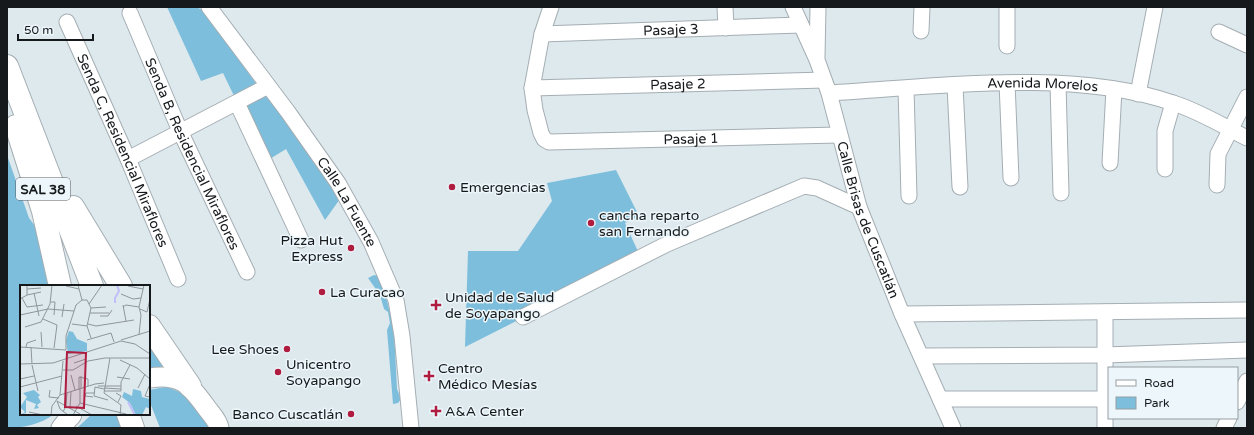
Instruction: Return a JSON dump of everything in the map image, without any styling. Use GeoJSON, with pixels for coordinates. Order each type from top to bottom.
{"type":"FeatureCollection","features":[{"type":"Feature","properties":{"kind":"highway","name":"SAL 38"},"geometry":{"type":"LineString","coordinates":[[7,66],[92,285]]}},
{"type":"Feature","properties":{"kind":"highway","name":"SAL 38"},"geometry":{"type":"LineString","coordinates":[[7,92],[79,285]]}},
{"type":"Feature","properties":{"kind":"highway"},"geometry":{"type":"LineString","coordinates":[[7,92],[21,145],[43,211],[60,285]]}},
{"type":"Feature","properties":{"kind":"highway"},"geometry":{"type":"LineString","coordinates":[[29,124],[76,214],[120,285]]}},
{"type":"Feature","properties":{"kind":"highway"},"geometry":{"type":"LineString","coordinates":[[150,327],[190,386]]}},
{"type":"Feature","properties":{"kind":"highway"},"geometry":{"type":"LineString","coordinates":[[128,415],[133,428]]}},
{"type":"Feature","properties":{"kind":"highway"},"geometry":{"type":"LineString","coordinates":[[142,415],[148,428]]}},
{"type":"Feature","properties":{"kind":"main road"},"geometry":{"type":"LineString","coordinates":[[150,378],[170,376],[190,386],[220,427]]}},
{"type":"Feature","properties":{"kind":"street","name":"Calle La Fuente"},"geometry":{"type":"LineString","coordinates":[[209,7],[348,197],[372,242],[396,300],[402,336],[411,428]]}},
{"type":"Feature","properties":{"kind":"street"},"geometry":{"type":"LineString","coordinates":[[532,88],[542,34],[551,7]]}},
{"type":"Feature","properties":{"kind":"street"},"geometry":{"type":"LineString","coordinates":[[725,7],[726,28]]}},
{"type":"Feature","properties":{"kind":"street","name":"Calle Brisas de Cuscatlán"},"geometry":{"type":"LineString","coordinates":[[792,7],[817,60],[827,86],[859,207],[902,314],[954,428]]}},
{"type":"Feature","properties":{"kind":"street"},"geometry":{"type":"LineString","coordinates":[[817,60],[818,7]]}},
{"type":"Feature","properties":{"kind":"street"},"geometry":{"type":"LineString","coordinates":[[921,31],[922,7]]}},
{"type":"Feature","properties":{"kind":"street"},"geometry":{"type":"LineString","coordinates":[[1007,7],[1007,46]]}},
{"type":"Feature","properties":{"kind":"street"},"geometry":{"type":"LineString","coordinates":[[1138,94],[1155,7]]}},
{"type":"Feature","properties":{"kind":"street","name":"Senda B, Residencial Miraflores"},"geometry":{"type":"LineString","coordinates":[[130,13],[180,131],[247,272]]}},
{"type":"Feature","properties":{"kind":"street","name":"Senda C, Residencial Miraflores"},"geometry":{"type":"LineString","coordinates":[[67,22],[128,159],[178,279]]}},
{"type":"Feature","properties":{"kind":"street","name":"Pasaje 3"},"geometry":{"type":"LineString","coordinates":[[542,34],[801,25]]}},
{"type":"Feature","properties":{"kind":"street"},"geometry":{"type":"LineString","coordinates":[[1218,32],[1247,45]]}},
{"type":"Feature","properties":{"kind":"street"},"geometry":{"type":"LineString","coordinates":[[1007,83],[1011,178]]}},
{"type":"Feature","properties":{"kind":"street","name":"Avenida Morelos"},"geometry":{"type":"LineString","coordinates":[[827,86],[906,89],[1007,83],[1058,84],[1114,90],[1173,102],[1247,138]]}},
{"type":"Feature","properties":{"kind":"street"},"geometry":{"type":"LineString","coordinates":[[1058,84],[1061,193]]}},
{"type":"Feature","properties":{"kind":"street"},"geometry":{"type":"LineString","coordinates":[[128,159],[268,86]]}},
{"type":"Feature","properties":{"kind":"street","name":"Pasaje 2"},"geometry":{"type":"LineString","coordinates":[[532,88],[827,86]]}},
{"type":"Feature","properties":{"kind":"street"},"geometry":{"type":"LineString","coordinates":[[955,86],[960,187]]}},
{"type":"Feature","properties":{"kind":"street","name":"Pasaje 1"},"geometry":{"type":"LineString","coordinates":[[532,88],[535,110],[544,139],[549,142],[839,135]]}},
{"type":"Feature","properties":{"kind":"street"},"geometry":{"type":"LineString","coordinates":[[906,89],[909,196]]}},
{"type":"Feature","properties":{"kind":"street"},"geometry":{"type":"LineString","coordinates":[[1110,163],[1114,90]]}},
{"type":"Feature","properties":{"kind":"street"},"geometry":{"type":"LineString","coordinates":[[1217,185],[1218,154],[1247,97]]}},
{"type":"Feature","properties":{"kind":"street"},"geometry":{"type":"LineString","coordinates":[[1166,169],[1165,131],[1173,102]]}},
{"type":"Feature","properties":{"kind":"street"},"geometry":{"type":"LineString","coordinates":[[237,103],[301,240]]}},
{"type":"Feature","properties":{"kind":"street"},"geometry":{"type":"LineString","coordinates":[[523,317],[667,244],[804,186],[817,188],[859,207]]}},
{"type":"Feature","properties":{"kind":"street"},"geometry":{"type":"LineString","coordinates":[[902,314],[1247,310]]}},
{"type":"Feature","properties":{"kind":"street"},"geometry":{"type":"LineString","coordinates":[[1105,312],[1104,355],[1107,399],[1105,428]]}},
{"type":"Feature","properties":{"kind":"street"},"geometry":{"type":"LineString","coordinates":[[922,356],[1104,355],[1247,350]]}},
{"type":"Feature","properties":{"kind":"street"},"geometry":{"type":"LineString","coordinates":[[1240,399],[1247,381]]}},
{"type":"Feature","properties":{"kind":"street"},"geometry":{"type":"LineString","coordinates":[[940,399],[1107,399]]}},
{"type":"Feature","properties":{"kind":"street"},"geometry":{"type":"LineString","coordinates":[[1224,428],[1228,419]]}},
{"type":"Feature","properties":{"kind":"green space"},"geometry":{"type":"Polygon","coordinates":[[[167,7],[196,7],[205,11],[259,88],[236,100],[223,73],[201,81],[167,7]]]}},
{"type":"Feature","properties":{"kind":"green space"},"geometry":{"type":"Polygon","coordinates":[[[263,93],[272,100],[340,199],[325,220],[286,149],[265,162],[239,106],[263,93]]]}},
{"type":"Feature","properties":{"kind":"green space"},"geometry":{"type":"Polygon","coordinates":[[[7,155],[29,218],[35,226],[50,285],[20,285],[20,415],[52,415],[32,425],[7,428],[7,155]]]}},
{"type":"Feature","properties":{"kind":"green space"},"geometry":{"type":"Polygon","coordinates":[[[616,170],[639,216],[625,223],[641,258],[465,347],[468,251],[518,251],[552,201],[547,183],[616,170]]]}},
{"type":"Feature","properties":{"kind":"green space"},"geometry":{"type":"Polygon","coordinates":[[[374,275],[379,276],[384,288],[394,330],[397,389],[401,399],[398,403],[393,404],[387,330],[390,323],[388,312],[384,309],[380,295],[368,278],[374,275]]]}},
{"type":"Feature","properties":{"kind":"green space"},"geometry":{"type":"Polygon","coordinates":[[[150,341],[173,371],[150,370],[150,341]]]}},
{"type":"Feature","properties":{"kind":"green space"},"geometry":{"type":"Polygon","coordinates":[[[165,387],[180,393],[192,402],[210,428],[160,428],[150,403],[150,390],[165,387]]]}},
{"type":"Feature","properties":{"kind":"green space"},"geometry":{"type":"Polygon","coordinates":[[[91,415],[118,415],[124,428],[77,428],[91,415]]]}},
{"type":"Feature","properties":{"kind":"place","name":"Emergencias"},"geometry":{"type":"Point","coordinates":[452,187]}},
{"type":"Feature","properties":{"kind":"place","name":"cancha reparto san Fernando"},"geometry":{"type":"Point","coordinates":[591,223]}},
{"type":"Feature","properties":{"kind":"place","name":"Pizza Hut Express"},"geometry":{"type":"Point","coordinates":[351,248]}},
{"type":"Feature","properties":{"kind":"place","name":"La Curacao"},"geometry":{"type":"Point","coordinates":[322,292]}},
{"type":"Feature","properties":{"kind":"place","name":"Unidad de Salud de Soyapango"},"geometry":{"type":"Point","coordinates":[436,305]}},
{"type":"Feature","properties":{"kind":"place","name":"Lee Shoes"},"geometry":{"type":"Point","coordinates":[287,349]}},
{"type":"Feature","properties":{"kind":"place","name":"Unicentro Soyapango"},"geometry":{"type":"Point","coordinates":[278,372]}},
{"type":"Feature","properties":{"kind":"place","name":"Centro Médico Mesías"},"geometry":{"type":"Point","coordinates":[429,376]}},
{"type":"Feature","properties":{"kind":"place","name":"A&A Center"},"geometry":{"type":"Point","coordinates":[436,411]}},
{"type":"Feature","properties":{"kind":"place","name":"Banco Cuscatlán"},"geometry":{"type":"Point","coordinates":[351,414]}}]}
